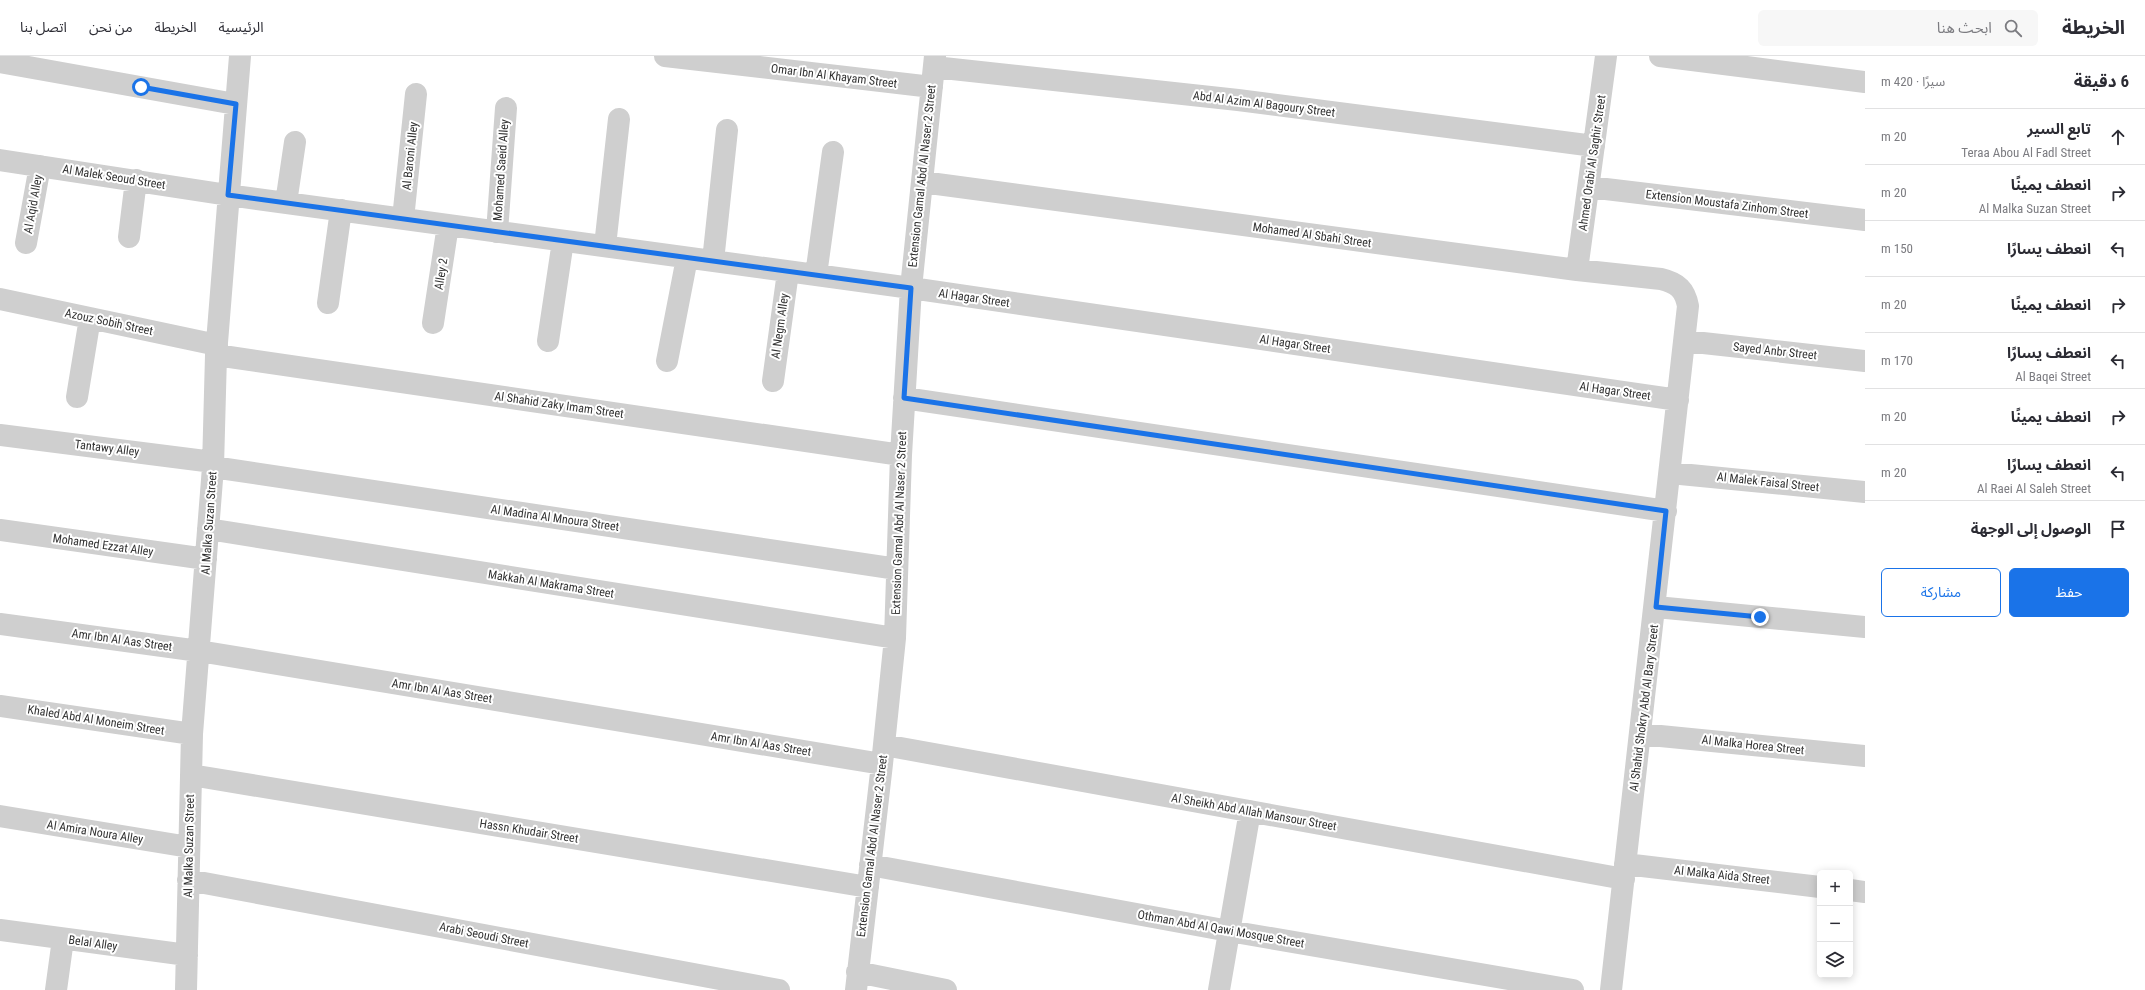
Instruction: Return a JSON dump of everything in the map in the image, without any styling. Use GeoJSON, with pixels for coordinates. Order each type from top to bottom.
{"type":"FeatureCollection","features":[{"type":"Feature","properties":{"kind":"street","name":"Al Malka Suzan Street"},"geometry":{"type":"LineString","coordinates":[[186,990],[192,734],[213,465],[217,350],[240,56]]}},
{"type":"Feature","properties":{"kind":"street","name":"Omar Ibn Al Khayam Street"},"geometry":{"type":"LineString","coordinates":[[665,56],[933,70]]}},
{"type":"Feature","properties":{"kind":"street","name":"Ahmed Orabi Al Saghir Street"},"geometry":{"type":"LineString","coordinates":[[1577,270],[1606,56]]}},
{"type":"Feature","properties":{"kind":"street"},"geometry":{"type":"LineString","coordinates":[[1660,56],[1865,82]]}},
{"type":"Feature","properties":{"kind":"street"},"geometry":{"type":"LineString","coordinates":[[0,62],[236,104]]}},
{"type":"Feature","properties":{"kind":"street","name":"Abd Al Azim Al Bagoury Street"},"geometry":{"type":"LineString","coordinates":[[933,70],[1238,100],[1594,146]]}},
{"type":"Feature","properties":{"kind":"street","name":"Extension Gamal Abd Al Naser 2 Street"},"geometry":{"type":"LineString","coordinates":[[857,981],[895,638],[901,455],[911,288],[933,70]]}},
{"type":"Feature","properties":{"kind":"street","name":"Al Baroni Alley"},"geometry":{"type":"LineString","coordinates":[[403,219],[416,94]]}},
{"type":"Feature","properties":{"kind":"street","name":"Mohamed Saeid Alley"},"geometry":{"type":"LineString","coordinates":[[497,232],[506,108]]}},
{"type":"Feature","properties":{"kind":"street"},"geometry":{"type":"LineString","coordinates":[[605,246],[619,119]]}},
{"type":"Feature","properties":{"kind":"street"},"geometry":{"type":"LineString","coordinates":[[713,261],[727,130]]}},
{"type":"Feature","properties":{"kind":"street"},"geometry":{"type":"LineString","coordinates":[[286,203],[295,142]]}},
{"type":"Feature","properties":{"kind":"street"},"geometry":{"type":"LineString","coordinates":[[816,275],[833,152]]}},
{"type":"Feature","properties":{"kind":"street","name":"Al Malek Seoud Street"},"geometry":{"type":"LineString","coordinates":[[0,160],[228,195],[563,241]]}},
{"type":"Feature","properties":{"kind":"street","name":"Al Aqid Alley"},"geometry":{"type":"LineString","coordinates":[[26,243],[40,166]]}},
{"type":"Feature","properties":{"kind":"street"},"geometry":{"type":"LineString","coordinates":[[129,237],[136,180]]}},
{"type":"Feature","properties":{"kind":"street","name":"Mohamed Al Sbahi Street"},"geometry":{"type":"LineString","coordinates":[[922,182],[1672,282],[1680,287],[1686,296],[1688,306]]}},
{"type":"Feature","properties":{"kind":"street","name":"Extension Moustafa Zinhom Street"},"geometry":{"type":"LineString","coordinates":[[1589,187],[1865,220]]}},
{"type":"Feature","properties":{"kind":"street"},"geometry":{"type":"LineString","coordinates":[[328,303],[341,210]]}},
{"type":"Feature","properties":{"kind":"street","name":"Alley 2"},"geometry":{"type":"LineString","coordinates":[[433,323],[448,225]]}},
{"type":"Feature","properties":{"kind":"street"},"geometry":{"type":"LineString","coordinates":[[548,341],[563,241]]}},
{"type":"Feature","properties":{"kind":"street","name":"Al Hagar Street"},"geometry":{"type":"LineString","coordinates":[[563,241],[911,288],[1678,400]]}},
{"type":"Feature","properties":{"kind":"street"},"geometry":{"type":"LineString","coordinates":[[667,362],[687,258]]}},
{"type":"Feature","properties":{"kind":"street","name":"Al Negm Alley"},"geometry":{"type":"LineString","coordinates":[[773,381],[788,272]]}},
{"type":"Feature","properties":{"kind":"street","name":"Azouz Sobih Street"},"geometry":{"type":"LineString","coordinates":[[0,299],[90,318],[217,350]]}},
{"type":"Feature","properties":{"kind":"street","name":"Al Shahid Shokry Abd Al Bary Street"},"geometry":{"type":"LineString","coordinates":[[1611,990],[1656,607],[1688,306]]}},
{"type":"Feature","properties":{"kind":"street"},"geometry":{"type":"LineString","coordinates":[[77,398],[90,318]]}},
{"type":"Feature","properties":{"kind":"street","name":"Sayed Anbr Street"},"geometry":{"type":"LineString","coordinates":[[1685,341],[1865,361]]}},
{"type":"Feature","properties":{"kind":"street","name":"Al Shahid Zaky Imam Street"},"geometry":{"type":"LineString","coordinates":[[217,350],[901,455]]}},
{"type":"Feature","properties":{"kind":"street"},"geometry":{"type":"LineString","coordinates":[[904,398],[1666,511]]}},
{"type":"Feature","properties":{"kind":"street","name":"Tantawy Alley"},"geometry":{"type":"LineString","coordinates":[[0,435],[213,465]]}},
{"type":"Feature","properties":{"kind":"street","name":"Al Madina Al Mnoura Street"},"geometry":{"type":"LineString","coordinates":[[213,465],[897,569]]}},
{"type":"Feature","properties":{"kind":"street","name":"Al Malek Faisal Street"},"geometry":{"type":"LineString","coordinates":[[1670,473],[1865,492]]}},
{"type":"Feature","properties":{"kind":"street","name":"Mohamed Ezzat Alley"},"geometry":{"type":"LineString","coordinates":[[0,530],[206,559]]}},
{"type":"Feature","properties":{"kind":"street","name":"Makkah Al Makrama Street"},"geometry":{"type":"LineString","coordinates":[[208,530],[895,638]]}},
{"type":"Feature","properties":{"kind":"street"},"geometry":{"type":"LineString","coordinates":[[1656,607],[1865,627]]}},
{"type":"Feature","properties":{"kind":"street","name":"Amr Ibn Al Aas Street"},"geometry":{"type":"LineString","coordinates":[[0,624],[199,650],[883,755]]}},
{"type":"Feature","properties":{"kind":"street","name":"Khaled Abd Al Moneim Street"},"geometry":{"type":"LineString","coordinates":[[0,706],[192,734]]}},
{"type":"Feature","properties":{"kind":"street","name":"Al Malka Horea Street"},"geometry":{"type":"LineString","coordinates":[[1640,734],[1865,756]]}},
{"type":"Feature","properties":{"kind":"street","name":"Al Sheikh Abd Allah Mansour Street"},"geometry":{"type":"LineString","coordinates":[[883,755],[1250,811],[1624,872]]}},
{"type":"Feature","properties":{"kind":"street","name":"Hassn Khudair Street"},"geometry":{"type":"LineString","coordinates":[[191,775],[868,887]]}},
{"type":"Feature","properties":{"kind":"street"},"geometry":{"type":"LineString","coordinates":[[1219,990],[1250,811]]}},
{"type":"Feature","properties":{"kind":"street","name":"Al Amira Noura Alley"},"geometry":{"type":"LineString","coordinates":[[0,816],[189,847]]}},
{"type":"Feature","properties":{"kind":"street","name":"Othman Abd Al Qawi Mosque Street"},"geometry":{"type":"LineString","coordinates":[[870,865],[1573,990]]}},
{"type":"Feature","properties":{"kind":"street","name":"Al Malka Aida Street"},"geometry":{"type":"LineString","coordinates":[[1624,872],[1817,886]]}},
{"type":"Feature","properties":{"kind":"street","name":"Arabi Seoudi Street"},"geometry":{"type":"LineString","coordinates":[[188,880],[779,990]]}},
{"type":"Feature","properties":{"kind":"street"},"geometry":{"type":"LineString","coordinates":[[1853,890],[1865,892]]}},
{"type":"Feature","properties":{"kind":"street","name":"Belal Alley"},"geometry":{"type":"LineString","coordinates":[[0,930],[187,956]]}},
{"type":"Feature","properties":{"kind":"street"},"geometry":{"type":"LineString","coordinates":[[56,990],[63,939]]}},
{"type":"Feature","properties":{"kind":"street"},"geometry":{"type":"LineString","coordinates":[[857,981],[946,990]]}},
{"type":"Feature","properties":{"kind":"route"},"geometry":{"type":"LineString","coordinates":[[141,87],[236,104],[228,195],[911,288],[904,398],[1666,511],[1656,607],[1760,617]]}}]}
